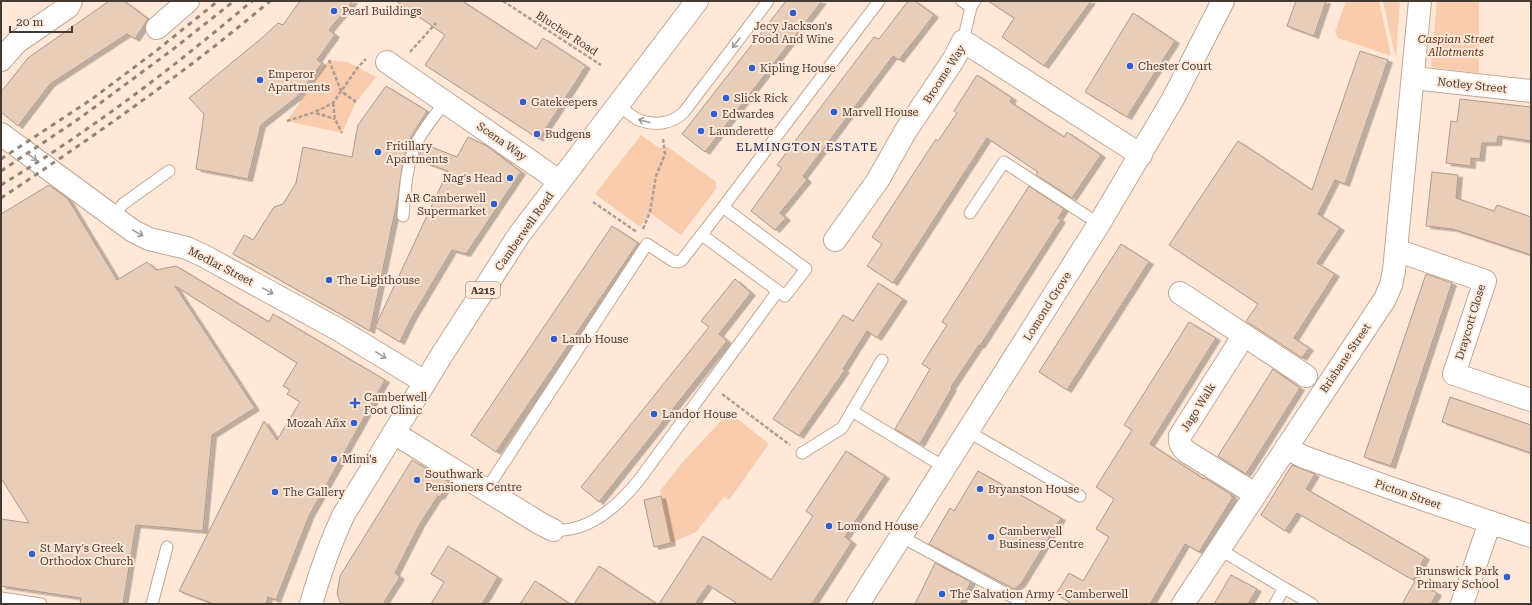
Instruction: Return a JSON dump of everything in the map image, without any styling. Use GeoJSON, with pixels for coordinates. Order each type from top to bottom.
{"type":"FeatureCollection","features":[{"type":"Feature","properties":{"kind":"street"},"geometry":{"type":"LineString","coordinates":[[1,60],[17,42],[64,9],[71,1]]}},
{"type":"Feature","properties":{"kind":"street"},"geometry":{"type":"LineString","coordinates":[[157,28],[188,1]]}},
{"type":"Feature","properties":{"kind":"street","name":"Camberwell Road"},"geometry":{"type":"LineString","coordinates":[[311,604],[324,562],[342,520],[425,382],[519,235],[697,1]]}},
{"type":"Feature","properties":{"kind":"street","name":"Lomond Grove"},"geometry":{"type":"LineString","coordinates":[[858,604],[1099,224],[1181,83],[1223,1]]}},
{"type":"Feature","properties":{"kind":"street","name":"Brisbane Street"},"geometry":{"type":"LineString","coordinates":[[1183,604],[1385,299],[1391,285],[1394,272],[1420,1]]}},
{"type":"Feature","properties":{"kind":"street","name":"Broome Way"},"geometry":{"type":"LineString","coordinates":[[835,240],[878,180],[906,132],[954,59],[963,41],[1140,155]]}},
{"type":"Feature","properties":{"kind":"street","name":"Scena Way"},"geometry":{"type":"LineString","coordinates":[[391,65],[559,181]]}},
{"type":"Feature","properties":{"kind":"street","name":"Notley Street"},"geometry":{"type":"LineString","coordinates":[[1413,78],[1531,91]]}},
{"type":"Feature","properties":{"kind":"street","name":"Medlar Street"},"geometry":{"type":"LineString","coordinates":[[1,134],[133,231],[149,239],[187,248],[204,256],[339,330],[425,382]]}},
{"type":"Feature","properties":{"kind":"street","name":"Draycott Close"},"geometry":{"type":"LineString","coordinates":[[1396,250],[1485,281],[1454,374],[1531,400]]}},
{"type":"Feature","properties":{"kind":"street"},"geometry":{"type":"LineString","coordinates":[[1180,293],[1306,376]]}},
{"type":"Feature","properties":{"kind":"street","name":"Jago Walk"},"geometry":{"type":"LineString","coordinates":[[1244,335],[1180,436],[1179,442],[1187,452],[1255,494]]}},
{"type":"Feature","properties":{"kind":"street"},"geometry":{"type":"LineString","coordinates":[[394,433],[553,530]]}},
{"type":"Feature","properties":{"kind":"street","name":"Picton Street"},"geometry":{"type":"LineString","coordinates":[[1286,448],[1304,457],[1531,536]]}},
{"type":"Feature","properties":{"kind":"street"},"geometry":{"type":"LineString","coordinates":[[1462,604],[1490,522]]}},
{"type":"Feature","properties":{"kind":"lane"},"geometry":{"type":"LineString","coordinates":[[618,105],[639,120],[662,124],[676,119],[684,112],[768,1]]}},
{"type":"Feature","properties":{"kind":"lane"},"geometry":{"type":"LineString","coordinates":[[486,490],[647,244],[668,259],[678,262],[685,258],[879,1]]}},
{"type":"Feature","properties":{"kind":"lane"},"geometry":{"type":"LineString","coordinates":[[963,41],[969,3]]}},
{"type":"Feature","properties":{"kind":"lane"},"geometry":{"type":"LineString","coordinates":[[402,216],[408,167],[415,145],[445,102]]}},
{"type":"Feature","properties":{"kind":"lane"},"geometry":{"type":"LineString","coordinates":[[970,213],[1004,162],[1099,224]]}},
{"type":"Feature","properties":{"kind":"lane"},"geometry":{"type":"LineString","coordinates":[[113,217],[123,204],[169,171]]}},
{"type":"Feature","properties":{"kind":"lane"},"geometry":{"type":"LineString","coordinates":[[702,235],[785,296],[806,269],[723,207]]}},
{"type":"Feature","properties":{"kind":"lane"},"geometry":{"type":"LineString","coordinates":[[553,530],[561,530],[585,524],[599,518],[615,506],[639,480],[778,291]]}},
{"type":"Feature","properties":{"kind":"lane"},"geometry":{"type":"LineString","coordinates":[[802,453],[842,428],[882,360]]}},
{"type":"Feature","properties":{"kind":"lane"},"geometry":{"type":"LineString","coordinates":[[852,411],[944,467]]}},
{"type":"Feature","properties":{"kind":"lane"},"geometry":{"type":"LineString","coordinates":[[967,431],[1080,496]]}},
{"type":"Feature","properties":{"kind":"lane"},"geometry":{"type":"LineString","coordinates":[[900,536],[1020,601]]}},
{"type":"Feature","properties":{"kind":"lane"},"geometry":{"type":"LineString","coordinates":[[152,604],[167,547]]}},
{"type":"Feature","properties":{"kind":"lane"},"geometry":{"type":"LineString","coordinates":[[1219,549],[1312,604]]}},
{"type":"Feature","properties":{"kind":"lane"},"geometry":{"type":"LineString","coordinates":[[1275,604],[1284,588]]}},
{"type":"Feature","properties":{"kind":"lane"},"geometry":{"type":"LineString","coordinates":[[1,598],[41,604]]}},
{"type":"Feature","properties":{"kind":"path","name":"Blucher Road"},"geometry":{"type":"LineString","coordinates":[[503,1],[601,65]]}},
{"type":"Feature","properties":{"kind":"path"},"geometry":{"type":"LineString","coordinates":[[391,65],[436,23]]}},
{"type":"Feature","properties":{"kind":"path"},"geometry":{"type":"LineString","coordinates":[[329,60],[341,91],[356,102]]}},
{"type":"Feature","properties":{"kind":"path"},"geometry":{"type":"LineString","coordinates":[[286,121],[315,112],[333,103],[358,67]]}},
{"type":"Feature","properties":{"kind":"path"},"geometry":{"type":"LineString","coordinates":[[333,103],[335,119],[342,134]]}},
{"type":"Feature","properties":{"kind":"path"},"geometry":{"type":"LineString","coordinates":[[315,112],[335,119]]}},
{"type":"Feature","properties":{"kind":"path"},"geometry":{"type":"LineString","coordinates":[[593,202],[641,234],[650,212],[653,187],[665,154],[663,139]]}},
{"type":"Feature","properties":{"kind":"path"},"geometry":{"type":"LineString","coordinates":[[710,385],[802,453]]}},
{"type":"Feature","properties":{"kind":"green space"},"geometry":{"type":"Polygon","coordinates":[[[1346,1],[1379,1],[1391,56],[1338,38],[1335,32],[1346,1]]]}},
{"type":"Feature","properties":{"kind":"green space"},"geometry":{"type":"Polygon","coordinates":[[[1383,1],[1400,1],[1396,56],[1395,55],[1383,1]]]}},
{"type":"Feature","properties":{"kind":"green space","name":"Caspian Street Allotments"},"geometry":{"type":"Polygon","coordinates":[[[1437,1],[1479,1],[1479,73],[1431,67],[1437,1]]]}},
{"type":"Feature","properties":{"kind":"green space"},"geometry":{"type":"Polygon","coordinates":[[[329,60],[348,62],[376,77],[356,102],[342,133],[287,121],[329,60]]]}},
{"type":"Feature","properties":{"kind":"green space"},"geometry":{"type":"Polygon","coordinates":[[[641,135],[659,148],[668,147],[716,182],[716,189],[681,235],[650,213],[640,227],[595,194],[641,135]]]}},
{"type":"Feature","properties":{"kind":"green space"},"geometry":{"type":"Polygon","coordinates":[[[729,412],[769,444],[729,500],[724,497],[696,532],[671,543],[660,491],[681,464],[729,412]]]}},
{"type":"Feature","properties":{"kind":"building"},"geometry":{"type":"Polygon","coordinates":[[[109,1],[124,1],[148,19],[135,39],[127,34],[50,84],[18,126],[1,112],[1,92],[28,58],[109,1]]]}},
{"type":"Feature","properties":{"kind":"building","name":"Emperor Apartments"},"geometry":{"type":"Polygon","coordinates":[[[300,1],[353,1],[329,30],[335,35],[317,60],[322,63],[297,97],[261,125],[248,179],[196,169],[204,114],[189,98],[278,23],[283,25],[300,1]]]}},
{"type":"Feature","properties":{"kind":"building","name":"Gatekeepers"},"geometry":{"type":"Polygon","coordinates":[[[396,1],[462,1],[536,49],[543,38],[586,66],[539,139],[425,65],[445,35],[396,1]]]}},
{"type":"Feature","properties":{"kind":"building","name":"Kipling House"},"geometry":{"type":"Polygon","coordinates":[[[786,1],[822,1],[705,152],[682,134],[786,1]]]}},
{"type":"Feature","properties":{"kind":"building","name":"Marvell House"},"geometry":{"type":"Polygon","coordinates":[[[908,1],[915,1],[934,15],[899,60],[893,56],[803,176],[807,180],[780,213],[786,218],[775,230],[751,211],[782,168],[777,165],[874,37],[879,39],[908,1]]]}},
{"type":"Feature","properties":{"kind":"building"},"geometry":{"type":"Polygon","coordinates":[[[988,1],[1091,1],[1044,66],[1002,37],[1014,18],[988,1]]]}},
{"type":"Feature","properties":{"kind":"building"},"geometry":{"type":"Polygon","coordinates":[[[1296,1],[1326,1],[1314,36],[1287,26],[1296,1]]]}},
{"type":"Feature","properties":{"kind":"building","name":"Chester Court"},"geometry":{"type":"Polygon","coordinates":[[[1133,13],[1175,41],[1127,117],[1085,92],[1133,13]]]}},
{"type":"Feature","properties":{"kind":"building"},"geometry":{"type":"Polygon","coordinates":[[[1360,51],[1388,60],[1345,184],[1335,180],[1318,214],[1340,228],[1317,263],[1335,274],[1294,338],[1309,348],[1302,358],[1246,321],[1258,304],[1169,245],[1238,141],[1312,190],[1360,51]]]}},
{"type":"Feature","properties":{"kind":"building"},"geometry":{"type":"Polygon","coordinates":[[[977,75],[1012,98],[1010,102],[1064,137],[1067,132],[1101,155],[1072,198],[1036,175],[1038,172],[987,138],[893,283],[867,266],[882,244],[872,237],[936,139],[938,141],[957,113],[954,111],[977,75]]]}},
{"type":"Feature","properties":{"kind":"building"},"geometry":{"type":"Polygon","coordinates":[[[386,86],[427,111],[410,139],[403,161],[398,197],[370,331],[233,254],[244,235],[253,240],[274,207],[283,204],[296,183],[303,147],[352,157],[358,125],[386,86]]]}},
{"type":"Feature","properties":{"kind":"building"},"geometry":{"type":"Polygon","coordinates":[[[1460,99],[1531,107],[1531,141],[1498,136],[1497,143],[1482,143],[1480,159],[1471,158],[1471,166],[1446,163],[1451,121],[1457,122],[1460,99]]]}},
{"type":"Feature","properties":{"kind":"building"},"geometry":{"type":"Polygon","coordinates":[[[468,137],[487,146],[521,172],[466,254],[452,250],[411,319],[400,342],[375,327],[448,171],[418,160],[419,156],[424,144],[457,157],[468,137]]]}},
{"type":"Feature","properties":{"kind":"building"},"geometry":{"type":"Polygon","coordinates":[[[1432,172],[1458,175],[1456,198],[1494,211],[1497,205],[1531,217],[1531,255],[1453,229],[1426,226],[1432,172]]]}},
{"type":"Feature","properties":{"kind":"building"},"geometry":{"type":"Polygon","coordinates":[[[49,185],[68,199],[117,280],[147,262],[156,270],[176,266],[269,322],[273,314],[385,380],[309,516],[276,600],[268,597],[266,604],[214,604],[179,591],[264,421],[277,440],[300,402],[287,394],[290,390],[283,386],[297,363],[175,286],[255,408],[212,435],[203,531],[136,525],[123,604],[80,604],[81,598],[1,586],[1,519],[29,523],[1,478],[1,214],[49,185]]]}},
{"type":"Feature","properties":{"kind":"building"},"geometry":{"type":"Polygon","coordinates":[[[1029,186],[1064,209],[1058,218],[1061,220],[980,346],[979,345],[951,387],[952,388],[920,444],[895,429],[930,369],[922,364],[947,325],[942,322],[1029,186]]]}},
{"type":"Feature","properties":{"kind":"building","name":"Lamb House"},"geometry":{"type":"Polygon","coordinates":[[[612,226],[638,243],[496,452],[471,435],[612,226]]]}},
{"type":"Feature","properties":{"kind":"building"},"geometry":{"type":"Polygon","coordinates":[[[1121,244],[1149,262],[1067,390],[1039,372],[1121,244]]]}},
{"type":"Feature","properties":{"kind":"building"},"geometry":{"type":"Polygon","coordinates":[[[1426,274],[1452,283],[1391,466],[1364,457],[1426,274]]]}},
{"type":"Feature","properties":{"kind":"building","name":"Landor House"},"geometry":{"type":"Polygon","coordinates":[[[735,279],[751,293],[719,334],[727,341],[599,502],[581,487],[709,327],[701,321],[735,279]]]}},
{"type":"Feature","properties":{"kind":"building"},"geometry":{"type":"Polygon","coordinates":[[[878,283],[903,299],[877,338],[867,331],[843,369],[845,370],[799,436],[773,419],[843,315],[853,321],[878,283]]]}},
{"type":"Feature","properties":{"kind":"building"},"geometry":{"type":"Polygon","coordinates":[[[1189,322],[1216,338],[1150,444],[1233,497],[1199,552],[1185,544],[1150,604],[1072,604],[1056,594],[1069,573],[1083,581],[1109,537],[1096,529],[1114,499],[1096,487],[1132,430],[1124,425],[1189,322]]]}},
{"type":"Feature","properties":{"kind":"building"},"geometry":{"type":"Polygon","coordinates":[[[1273,369],[1300,388],[1246,474],[1218,456],[1273,369]]]}},
{"type":"Feature","properties":{"kind":"building"},"geometry":{"type":"Polygon","coordinates":[[[1450,397],[1531,425],[1531,453],[1442,422],[1450,397]]]}},
{"type":"Feature","properties":{"kind":"building","name":"Lomond House"},"geometry":{"type":"Polygon","coordinates":[[[846,451],[885,476],[845,537],[852,542],[812,604],[738,604],[708,585],[695,604],[659,604],[703,536],[771,580],[813,516],[806,511],[846,451]]]}},
{"type":"Feature","properties":{"kind":"building"},"geometry":{"type":"Polygon","coordinates":[[[412,460],[449,482],[420,524],[395,573],[400,577],[383,604],[341,604],[337,594],[340,576],[412,460]]]}},
{"type":"Feature","properties":{"kind":"building"},"geometry":{"type":"Polygon","coordinates":[[[1292,465],[1315,474],[1306,489],[1425,557],[1413,580],[1297,513],[1285,531],[1261,515],[1292,465]]]}},
{"type":"Feature","properties":{"kind":"building","name":"Camberwell Business Centre"},"geometry":{"type":"Polygon","coordinates":[[[978,471],[1061,518],[1021,584],[1014,589],[929,544],[950,508],[954,511],[978,471]]]}},
{"type":"Feature","properties":{"kind":"building"},"geometry":{"type":"Polygon","coordinates":[[[661,496],[671,543],[654,547],[644,500],[661,496]]]}},
{"type":"Feature","properties":{"kind":"building"},"geometry":{"type":"Polygon","coordinates":[[[448,546],[498,577],[482,604],[431,604],[444,582],[431,574],[448,546]]]}},
{"type":"Feature","properties":{"kind":"building","name":"The Salvation Army - Camberwell"},"geometry":{"type":"Polygon","coordinates":[[[935,563],[971,582],[960,604],[915,604],[935,563]]]}},
{"type":"Feature","properties":{"kind":"building"},"geometry":{"type":"Polygon","coordinates":[[[599,566],[657,604],[574,604],[599,566]]]}},
{"type":"Feature","properties":{"kind":"building"},"geometry":{"type":"Polygon","coordinates":[[[1231,575],[1257,589],[1248,604],[1214,604],[1231,575]]]}},
{"type":"Feature","properties":{"kind":"building"},"geometry":{"type":"Polygon","coordinates":[[[535,581],[570,604],[520,604],[535,581]]]}},
{"type":"Feature","properties":{"kind":"building"},"geometry":{"type":"Polygon","coordinates":[[[1415,581],[1437,593],[1431,604],[1402,604],[1415,581]]]}},
{"type":"Feature","properties":{"kind":"railway"},"geometry":{"type":"LineString","coordinates":[[1,159],[92,99],[156,51],[218,1]]}},
{"type":"Feature","properties":{"kind":"railway"},"geometry":{"type":"LineString","coordinates":[[1,171],[80,118],[172,50],[234,1]]}},
{"type":"Feature","properties":{"kind":"railway"},"geometry":{"type":"LineString","coordinates":[[1,185],[99,121],[192,50],[252,1]]}},
{"type":"Feature","properties":{"kind":"railway"},"geometry":{"type":"LineString","coordinates":[[1,198],[138,104],[205,54],[270,1]]}},
{"type":"Feature","properties":{"kind":"place","name":"Pearl Buildings"},"geometry":{"type":"Point","coordinates":[334,11]}},
{"type":"Feature","properties":{"kind":"place","name":"Jecy Jackson's Food And Wine"},"geometry":{"type":"Point","coordinates":[793,13]}},
{"type":"Feature","properties":{"kind":"place","name":"Chester Court"},"geometry":{"type":"Point","coordinates":[1130,66]}},
{"type":"Feature","properties":{"kind":"place","name":"Kipling House"},"geometry":{"type":"Point","coordinates":[752,68]}},
{"type":"Feature","properties":{"kind":"place","name":"Emperor Apartments"},"geometry":{"type":"Point","coordinates":[260,80]}},
{"type":"Feature","properties":{"kind":"place","name":"Slick Rick"},"geometry":{"type":"Point","coordinates":[726,98]}},
{"type":"Feature","properties":{"kind":"place","name":"Gatekeepers"},"geometry":{"type":"Point","coordinates":[523,102]}},
{"type":"Feature","properties":{"kind":"place","name":"Marvell House"},"geometry":{"type":"Point","coordinates":[834,112]}},
{"type":"Feature","properties":{"kind":"place","name":"Edwardes"},"geometry":{"type":"Point","coordinates":[714,114]}},
{"type":"Feature","properties":{"kind":"place","name":"Launderette"},"geometry":{"type":"Point","coordinates":[701,131]}},
{"type":"Feature","properties":{"kind":"place","name":"Budgens"},"geometry":{"type":"Point","coordinates":[537,134]}},
{"type":"Feature","properties":{"kind":"place","name":"Fritillary Apartments"},"geometry":{"type":"Point","coordinates":[378,152]}},
{"type":"Feature","properties":{"kind":"place","name":"Nag's Head"},"geometry":{"type":"Point","coordinates":[510,178]}},
{"type":"Feature","properties":{"kind":"place","name":"AR Camberwell Supermarket"},"geometry":{"type":"Point","coordinates":[494,204]}},
{"type":"Feature","properties":{"kind":"place","name":"The Lighthouse"},"geometry":{"type":"Point","coordinates":[329,280]}},
{"type":"Feature","properties":{"kind":"place","name":"Lamb House"},"geometry":{"type":"Point","coordinates":[554,339]}},
{"type":"Feature","properties":{"kind":"place","name":"Camberwell Foot Clinic"},"geometry":{"type":"Point","coordinates":[355,403]}},
{"type":"Feature","properties":{"kind":"place","name":"Landor House"},"geometry":{"type":"Point","coordinates":[654,414]}},
{"type":"Feature","properties":{"kind":"place","name":"Mozah Añx"},"geometry":{"type":"Point","coordinates":[354,423]}},
{"type":"Feature","properties":{"kind":"place","name":"Mimi's"},"geometry":{"type":"Point","coordinates":[334,459]}},
{"type":"Feature","properties":{"kind":"place","name":"Southwark Pensioners Centre"},"geometry":{"type":"Point","coordinates":[417,480]}},
{"type":"Feature","properties":{"kind":"place","name":"Bryanston House"},"geometry":{"type":"Point","coordinates":[980,489]}},
{"type":"Feature","properties":{"kind":"place","name":"The Gallery"},"geometry":{"type":"Point","coordinates":[275,492]}},
{"type":"Feature","properties":{"kind":"place","name":"Lomond House"},"geometry":{"type":"Point","coordinates":[829,526]}},
{"type":"Feature","properties":{"kind":"place","name":"Camberwell Business Centre"},"geometry":{"type":"Point","coordinates":[991,537]}},
{"type":"Feature","properties":{"kind":"place","name":"St Mary's Greek Orthodox Church"},"geometry":{"type":"Point","coordinates":[32,554]}},
{"type":"Feature","properties":{"kind":"place","name":"Brunswick Park Primary School"},"geometry":{"type":"Point","coordinates":[1507,577]}},
{"type":"Feature","properties":{"kind":"place","name":"The Salvation Army - Camberwell"},"geometry":{"type":"Point","coordinates":[942,594]}},
{"type":"Feature","properties":{"kind":"district","name":"ELMINGTON ESTATE"},"geometry":{"type":"Point","coordinates":[807,147]}}]}
